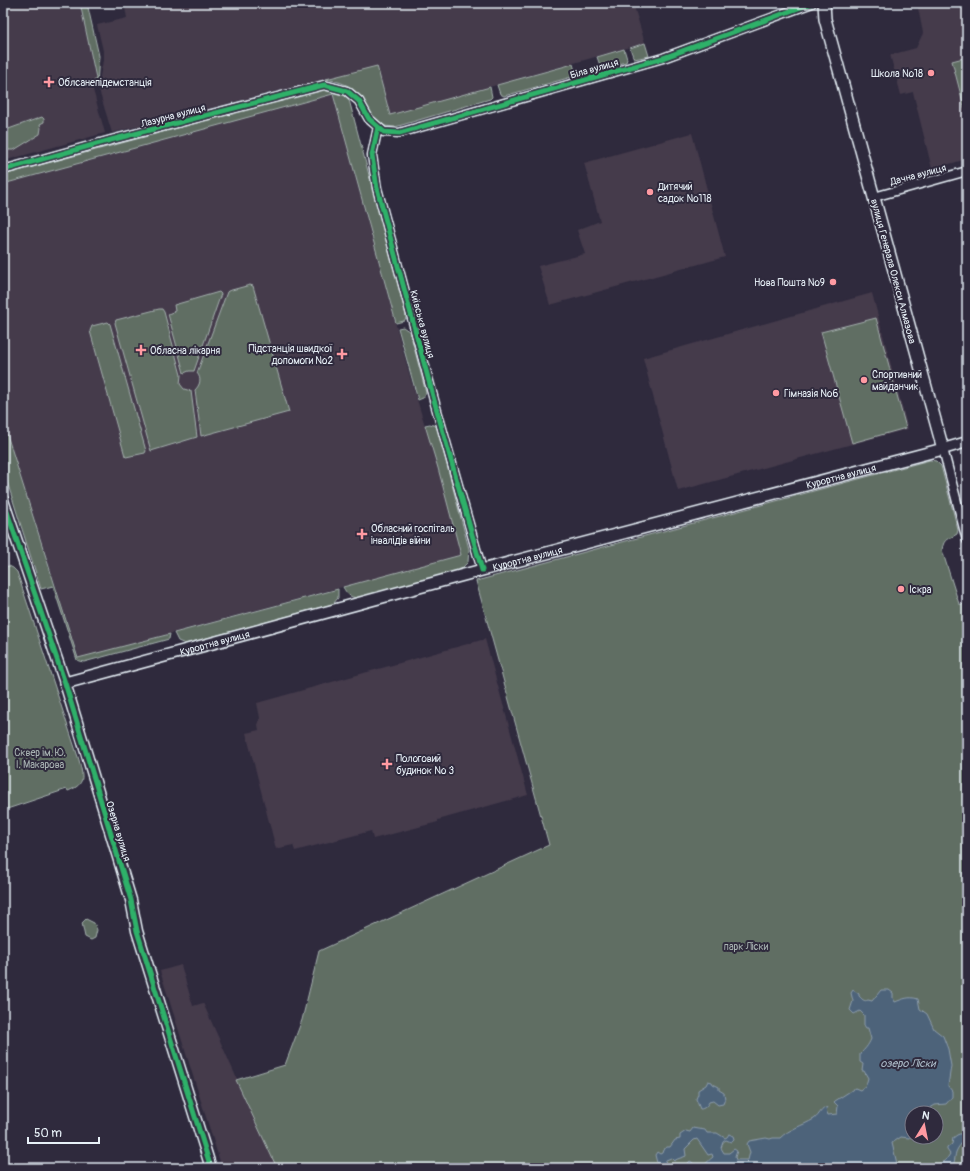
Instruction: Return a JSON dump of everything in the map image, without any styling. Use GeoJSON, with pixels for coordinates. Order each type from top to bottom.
{"type":"FeatureCollection","features":[{"type":"Feature","properties":{"kind":"main road","name":"вулиця Генерала Олекси Алмазова"},"geometry":{"type":"LineString","coordinates":[[824,3],[824,19],[943,449]]}},
{"type":"Feature","properties":{"kind":"main road","name":"Курортна вулиця"},"geometry":{"type":"LineString","coordinates":[[66,683],[482,570],[943,449]]}},
{"type":"Feature","properties":{"kind":"street","name":"Біла вулиця"},"geometry":{"type":"LineString","coordinates":[[378,127],[384,132],[399,133],[656,60],[812,3]]}},
{"type":"Feature","properties":{"kind":"street","name":"Лазурна вулиця"},"geometry":{"type":"LineString","coordinates":[[3,170],[111,140],[324,85],[347,91],[359,101],[369,119],[378,127]]}},
{"type":"Feature","properties":{"kind":"street","name":"Київська вулиця"},"geometry":{"type":"LineString","coordinates":[[378,127],[372,155],[377,188],[434,400],[482,570]]}},
{"type":"Feature","properties":{"kind":"street","name":"Дачна вулиця"},"geometry":{"type":"LineString","coordinates":[[874,197],[967,171]]}},
{"type":"Feature","properties":{"kind":"street","name":"Курортна вулиця"},"geometry":{"type":"LineString","coordinates":[[943,449],[967,442]]}},
{"type":"Feature","properties":{"kind":"street","name":"вулиця Генерала Олекси Алмазова"},"geometry":{"type":"LineString","coordinates":[[943,449],[967,540]]}},
{"type":"Feature","properties":{"kind":"street","name":"Озерна вулиця"},"geometry":{"type":"LineString","coordinates":[[3,500],[66,683],[131,900],[137,931],[211,1168]]}},
{"type":"Feature","properties":{"kind":"shaded area","name":"Облсанепідемстанція"},"geometry":{"type":"Polygon","coordinates":[[[3,3],[80,3],[96,79],[92,86],[105,133],[3,161],[3,3]]]}},
{"type":"Feature","properties":{"kind":"shaded area"},"geometry":{"type":"Polygon","coordinates":[[[124,3],[133,3],[134,7],[149,5],[149,3],[633,3],[645,43],[390,115],[377,66],[112,133],[98,87],[104,55],[97,25],[127,18],[124,3]]]}},
{"type":"Feature","properties":{"kind":"shaded area","name":"Школа №18"},"geometry":{"type":"Polygon","coordinates":[[[917,3],[967,3],[967,159],[932,169],[913,92],[901,95],[890,55],[916,48],[923,33],[917,3]]]}},
{"type":"Feature","properties":{"kind":"shaded area","name":"Обласна лікарня"},"geometry":{"type":"Polygon","coordinates":[[[333,94],[411,380],[438,468],[461,555],[79,658],[3,422],[3,184],[333,94]]]}},
{"type":"Feature","properties":{"kind":"shaded area","name":"Дитячий садок №118"},"geometry":{"type":"Polygon","coordinates":[[[692,133],[725,257],[550,305],[538,266],[585,254],[577,230],[600,221],[584,163],[692,133]]]}},
{"type":"Feature","properties":{"kind":"shaded area","name":"Гімназія №6"},"geometry":{"type":"Polygon","coordinates":[[[872,293],[908,429],[678,491],[643,358],[872,293]]]}},
{"type":"Feature","properties":{"kind":"shaded area","name":"Пологовий будинок № 3"},"geometry":{"type":"Polygon","coordinates":[[[485,639],[528,795],[438,820],[438,822],[373,839],[371,831],[295,851],[293,845],[276,849],[246,733],[259,730],[258,725],[260,718],[257,703],[485,639]]]}},
{"type":"Feature","properties":{"kind":"shaded area"},"geometry":{"type":"Polygon","coordinates":[[[181,965],[193,1006],[203,1003],[277,1168],[222,1168],[160,971],[181,965]]]}},
{"type":"Feature","properties":{"kind":"green space"},"geometry":{"type":"Polygon","coordinates":[[[80,3],[87,3],[99,56],[97,84],[92,86],[96,78],[80,3]]]}},
{"type":"Feature","properties":{"kind":"green space"},"geometry":{"type":"Polygon","coordinates":[[[645,43],[649,56],[634,59],[630,48],[645,43]]]}},
{"type":"Feature","properties":{"kind":"green space"},"geometry":{"type":"Polygon","coordinates":[[[624,49],[627,59],[626,62],[601,68],[597,57],[624,49]]]}},
{"type":"Feature","properties":{"kind":"green space"},"geometry":{"type":"Polygon","coordinates":[[[967,57],[967,118],[952,61],[967,57]]]}},
{"type":"Feature","properties":{"kind":"green space"},"geometry":{"type":"Polygon","coordinates":[[[573,64],[576,74],[575,76],[504,96],[500,94],[497,85],[573,64]]]}},
{"type":"Feature","properties":{"kind":"green space"},"geometry":{"type":"Polygon","coordinates":[[[377,66],[390,115],[490,87],[492,97],[490,99],[395,127],[383,126],[371,117],[356,93],[350,87],[340,82],[326,79],[377,66]]]}},
{"type":"Feature","properties":{"kind":"green space"},"geometry":{"type":"Polygon","coordinates":[[[326,88],[348,96],[406,315],[404,321],[396,323],[333,94],[3,184],[3,175],[326,88]]]}},
{"type":"Feature","properties":{"kind":"green space"},"geometry":{"type":"Polygon","coordinates":[[[42,117],[44,122],[40,124],[40,134],[14,150],[7,150],[3,155],[3,131],[42,117]]]}},
{"type":"Feature","properties":{"kind":"green space"},"geometry":{"type":"Polygon","coordinates":[[[250,285],[253,286],[289,412],[201,436],[195,390],[200,382],[200,377],[197,373],[227,292],[250,285]]]}},
{"type":"Feature","properties":{"kind":"green space"},"geometry":{"type":"Polygon","coordinates":[[[219,292],[221,294],[194,371],[184,373],[168,314],[175,311],[174,305],[219,292]]]}},
{"type":"Feature","properties":{"kind":"green space"},"geometry":{"type":"Polygon","coordinates":[[[162,309],[164,312],[181,375],[180,384],[184,389],[191,391],[197,437],[151,451],[115,323],[116,320],[162,309]]]}},
{"type":"Feature","properties":{"kind":"green space","name":"Спортивний майданчик"},"geometry":{"type":"Polygon","coordinates":[[[876,318],[906,428],[852,443],[821,332],[876,318]]]}},
{"type":"Feature","properties":{"kind":"green space"},"geometry":{"type":"Polygon","coordinates":[[[108,322],[110,324],[146,451],[145,453],[126,457],[90,331],[92,326],[108,322]]]}},
{"type":"Feature","properties":{"kind":"green space"},"geometry":{"type":"Polygon","coordinates":[[[403,327],[410,332],[426,393],[423,398],[418,400],[398,328],[403,327]]]}},
{"type":"Feature","properties":{"kind":"green space"},"geometry":{"type":"Polygon","coordinates":[[[3,422],[78,658],[170,634],[169,639],[84,662],[77,660],[53,586],[41,589],[3,469],[3,422]]]}},
{"type":"Feature","properties":{"kind":"green space"},"geometry":{"type":"Polygon","coordinates":[[[430,424],[436,426],[438,431],[469,549],[468,562],[459,571],[357,598],[352,597],[343,587],[461,555],[425,425],[430,424]]]}},
{"type":"Feature","properties":{"kind":"green space","name":"парк Ліски"},"geometry":{"type":"Polygon","coordinates":[[[930,460],[936,461],[941,466],[958,530],[957,534],[945,541],[942,550],[959,604],[967,605],[967,1168],[277,1168],[236,1080],[285,1065],[302,1020],[319,951],[549,845],[476,581],[930,460]]]}},
{"type":"Feature","properties":{"kind":"green space","name":"Сквер ім. Ю. І. Макарова"},"geometry":{"type":"Polygon","coordinates":[[[9,566],[17,572],[79,760],[82,771],[82,779],[78,786],[68,791],[67,789],[4,810],[3,567],[9,566]]]}},
{"type":"Feature","properties":{"kind":"green space"},"geometry":{"type":"Polygon","coordinates":[[[338,589],[338,598],[333,604],[185,644],[178,641],[174,633],[338,589]]]}},
{"type":"Feature","properties":{"kind":"green space"},"geometry":{"type":"Polygon","coordinates":[[[86,919],[94,923],[97,930],[95,938],[91,940],[85,937],[82,923],[86,919]]]}},
{"type":"Feature","properties":{"kind":"water","name":"озеро Ліски"},"geometry":{"type":"Polygon","coordinates":[[[853,990],[865,1001],[872,1001],[881,990],[889,990],[893,993],[895,1002],[909,998],[918,999],[920,1009],[927,1014],[934,1029],[943,1036],[948,1049],[951,1066],[948,1086],[952,1091],[952,1097],[946,1104],[904,1105],[904,1137],[901,1137],[892,1143],[898,1168],[688,1168],[688,1163],[690,1161],[695,1166],[701,1166],[713,1157],[712,1154],[708,1155],[697,1139],[685,1149],[686,1156],[674,1161],[671,1158],[666,1160],[666,1168],[655,1168],[657,1163],[655,1155],[657,1152],[660,1154],[662,1153],[667,1147],[670,1147],[675,1140],[680,1139],[680,1135],[686,1131],[690,1132],[693,1128],[705,1130],[707,1133],[717,1133],[725,1138],[729,1134],[733,1136],[734,1139],[731,1142],[726,1140],[723,1142],[721,1148],[724,1153],[729,1153],[734,1149],[737,1151],[735,1157],[736,1160],[748,1160],[750,1152],[747,1144],[749,1141],[766,1138],[780,1138],[814,1119],[823,1109],[828,1107],[826,1110],[828,1115],[837,1114],[838,1106],[834,1102],[855,1088],[860,1090],[866,1085],[868,1078],[864,1071],[862,1071],[863,1064],[860,1062],[860,1054],[869,1044],[871,1039],[868,1028],[864,1025],[864,1015],[860,1011],[854,1014],[850,1010],[853,1001],[851,993],[853,990]]]}},
{"type":"Feature","properties":{"kind":"water"},"geometry":{"type":"Polygon","coordinates":[[[708,1081],[719,1087],[719,1090],[724,1093],[725,1099],[723,1104],[718,1105],[713,1101],[709,1102],[705,1107],[700,1109],[696,1099],[698,1090],[706,1085],[708,1081]]]}},
{"type":"Feature","properties":{"kind":"water"},"geometry":{"type":"Polygon","coordinates":[[[967,1131],[967,1136],[963,1139],[957,1150],[954,1164],[951,1168],[935,1168],[935,1166],[946,1160],[950,1154],[947,1148],[952,1144],[953,1138],[967,1131]]]}},
{"type":"Feature","properties":{"kind":"cycle path"},"geometry":{"type":"LineString","coordinates":[[3,170],[111,140],[324,85],[347,91],[359,101],[369,119],[384,132],[399,133],[663,58],[812,3]]}},
{"type":"Feature","properties":{"kind":"cycle path"},"geometry":{"type":"LineString","coordinates":[[378,127],[372,155],[377,188],[434,400],[482,570]]}},
{"type":"Feature","properties":{"kind":"cycle path"},"geometry":{"type":"LineString","coordinates":[[3,500],[65,683],[131,900],[137,931],[211,1168]]}},
{"type":"Feature","properties":{"kind":"place","name":"Школа №18"},"geometry":{"type":"Point","coordinates":[931,73]}},
{"type":"Feature","properties":{"kind":"place","name":"Облсанепідемстанція"},"geometry":{"type":"Point","coordinates":[49,82]}},
{"type":"Feature","properties":{"kind":"place","name":"Дитячий садок №118"},"geometry":{"type":"Point","coordinates":[650,192]}},
{"type":"Feature","properties":{"kind":"place","name":"Нова Пошта №9"},"geometry":{"type":"Point","coordinates":[833,282]}},
{"type":"Feature","properties":{"kind":"place","name":"Обласна лікарня"},"geometry":{"type":"Point","coordinates":[141,350]}},
{"type":"Feature","properties":{"kind":"place","name":"Підстанція швидкої допомоги №2"},"geometry":{"type":"Point","coordinates":[342,354]}},
{"type":"Feature","properties":{"kind":"place","name":"Спортивний майданчик"},"geometry":{"type":"Point","coordinates":[864,380]}},
{"type":"Feature","properties":{"kind":"place","name":"Гімназія №6"},"geometry":{"type":"Point","coordinates":[776,393]}},
{"type":"Feature","properties":{"kind":"place","name":"Обласний госпіталь інвалідів війни"},"geometry":{"type":"Point","coordinates":[362,534]}},
{"type":"Feature","properties":{"kind":"place","name":"Іскра"},"geometry":{"type":"Point","coordinates":[901,589]}},
{"type":"Feature","properties":{"kind":"place","name":"Пологовий будинок № 3"},"geometry":{"type":"Point","coordinates":[387,764]}}]}
